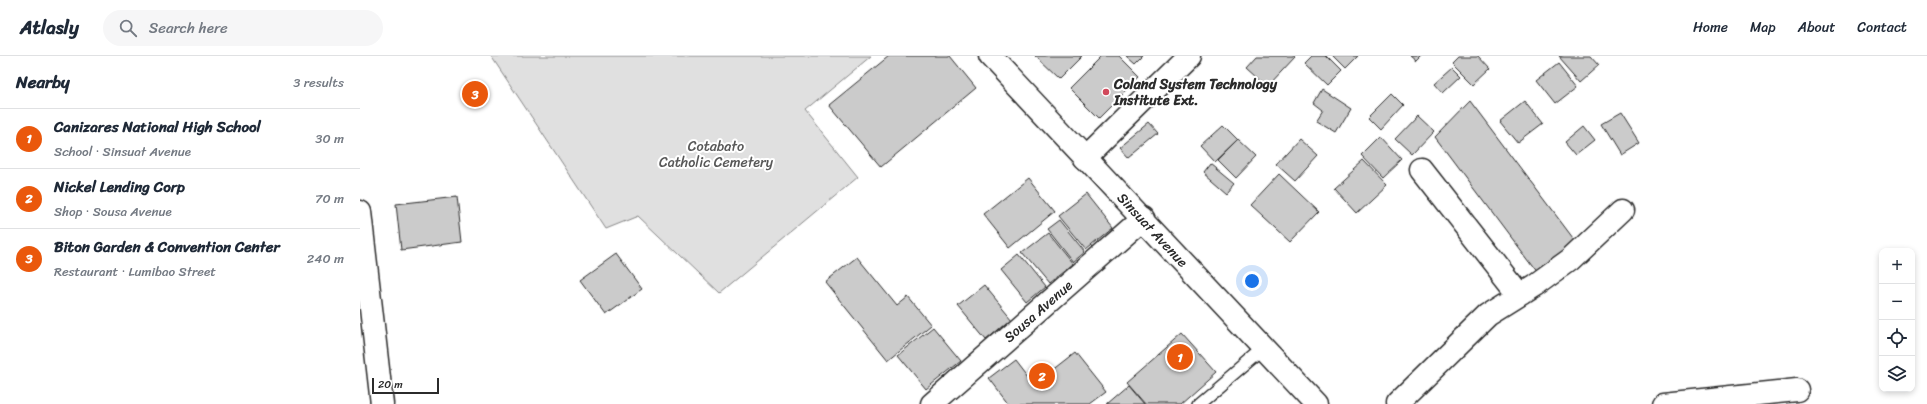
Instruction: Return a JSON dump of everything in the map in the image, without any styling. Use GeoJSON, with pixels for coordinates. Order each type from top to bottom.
{"type":"FeatureCollection","features":[{"type":"Feature","properties":{"kind":"street","name":"Sinsuat Avenue"},"geometry":{"type":"LineString","coordinates":[[990,56],[1085,158],[1144,218],[1316,404]]}},
{"type":"Feature","properties":{"kind":"street"},"geometry":{"type":"LineString","coordinates":[[1085,158],[1189,56]]}},
{"type":"Feature","properties":{"kind":"street"},"geometry":{"type":"LineString","coordinates":[[1422,170],[1520,295]]}},
{"type":"Feature","properties":{"kind":"street"},"geometry":{"type":"LineString","coordinates":[[1397,404],[1488,315],[1520,295],[1571,259],[1623,210]]}},
{"type":"Feature","properties":{"kind":"street"},"geometry":{"type":"LineString","coordinates":[[360,212],[382,404]]}},
{"type":"Feature","properties":{"kind":"street","name":"Sousa Avenue"},"geometry":{"type":"LineString","coordinates":[[932,404],[1144,218]]}},
{"type":"Feature","properties":{"kind":"street"},"geometry":{"type":"LineString","coordinates":[[1663,404],[1797,390]]}},
{"type":"Feature","properties":{"kind":"lane"},"geometry":{"type":"LineString","coordinates":[[1198,404],[1264,348]]}},
{"type":"Feature","properties":{"kind":"green space","name":"Cotabato Catholic Cemetery"},"geometry":{"type":"Polygon","coordinates":[[[491,56],[871,56],[805,111],[858,177],[719,293],[638,216],[606,229],[491,56]]]}},
{"type":"Feature","properties":{"kind":"building"},"geometry":{"type":"Polygon","coordinates":[[[889,56],[950,56],[976,88],[881,167],[829,105],[889,56]]]}},
{"type":"Feature","properties":{"kind":"building"},"geometry":{"type":"Polygon","coordinates":[[[1035,56],[1082,56],[1059,79],[1035,56]]]}},
{"type":"Feature","properties":{"kind":"building"},"geometry":{"type":"Polygon","coordinates":[[[1101,56],[1119,56],[1140,77],[1099,118],[1069,88],[1101,56]]]}},
{"type":"Feature","properties":{"kind":"building"},"geometry":{"type":"Polygon","coordinates":[[[1127,56],[1144,56],[1136,64],[1127,56]]]}},
{"type":"Feature","properties":{"kind":"building"},"geometry":{"type":"Polygon","coordinates":[[[1257,56],[1295,57],[1268,86],[1247,67],[1257,56]]]}},
{"type":"Feature","properties":{"kind":"building"},"geometry":{"type":"Polygon","coordinates":[[[1311,56],[1326,56],[1341,71],[1327,85],[1304,63],[1311,56]]]}},
{"type":"Feature","properties":{"kind":"building"},"geometry":{"type":"Polygon","coordinates":[[[1332,56],[1358,56],[1345,69],[1332,56]]]}},
{"type":"Feature","properties":{"kind":"building"},"geometry":{"type":"Polygon","coordinates":[[[1410,56],[1421,56],[1416,61],[1410,56]]]}},
{"type":"Feature","properties":{"kind":"building"},"geometry":{"type":"Polygon","coordinates":[[[1458,56],[1478,56],[1490,69],[1474,84],[1452,62],[1458,56]]]}},
{"type":"Feature","properties":{"kind":"building"},"geometry":{"type":"Polygon","coordinates":[[[1559,56],[1591,56],[1599,65],[1581,81],[1559,56]]]}},
{"type":"Feature","properties":{"kind":"building"},"geometry":{"type":"Polygon","coordinates":[[[1559,62],[1578,86],[1555,104],[1536,80],[1559,62]]]}},
{"type":"Feature","properties":{"kind":"building"},"geometry":{"type":"Polygon","coordinates":[[[1452,67],[1461,76],[1443,93],[1434,83],[1452,67]]]}},
{"type":"Feature","properties":{"kind":"building"},"geometry":{"type":"Polygon","coordinates":[[[1322,89],[1351,108],[1336,133],[1316,121],[1323,110],[1314,103],[1322,89]]]}},
{"type":"Feature","properties":{"kind":"building"},"geometry":{"type":"Polygon","coordinates":[[[1392,94],[1403,105],[1381,129],[1369,117],[1392,94]]]}},
{"type":"Feature","properties":{"kind":"building"},"geometry":{"type":"Polygon","coordinates":[[[1470,101],[1576,242],[1537,273],[1435,137],[1470,101]]]}},
{"type":"Feature","properties":{"kind":"building"},"geometry":{"type":"Polygon","coordinates":[[[1525,101],[1543,124],[1518,143],[1500,121],[1525,101]]]}},
{"type":"Feature","properties":{"kind":"building"},"geometry":{"type":"Polygon","coordinates":[[[1620,113],[1639,143],[1620,155],[1601,124],[1620,113]]]}},
{"type":"Feature","properties":{"kind":"building"},"geometry":{"type":"Polygon","coordinates":[[[1417,116],[1434,132],[1412,155],[1395,139],[1417,116]]]}},
{"type":"Feature","properties":{"kind":"building"},"geometry":{"type":"Polygon","coordinates":[[[1149,124],[1158,134],[1129,158],[1120,148],[1149,124]]]}},
{"type":"Feature","properties":{"kind":"building"},"geometry":{"type":"Polygon","coordinates":[[[1223,125],[1238,140],[1215,162],[1200,146],[1223,125]]]}},
{"type":"Feature","properties":{"kind":"building"},"geometry":{"type":"Polygon","coordinates":[[[1584,126],[1595,140],[1576,155],[1565,142],[1584,126]]]}},
{"type":"Feature","properties":{"kind":"building"},"geometry":{"type":"Polygon","coordinates":[[[1381,137],[1402,160],[1383,178],[1362,156],[1381,137]]]}},
{"type":"Feature","properties":{"kind":"building"},"geometry":{"type":"Polygon","coordinates":[[[1299,139],[1318,156],[1295,181],[1276,164],[1299,139]]]}},
{"type":"Feature","properties":{"kind":"building"},"geometry":{"type":"Polygon","coordinates":[[[1238,140],[1256,157],[1236,178],[1218,160],[1238,140]]]}},
{"type":"Feature","properties":{"kind":"building"},"geometry":{"type":"Polygon","coordinates":[[[1364,161],[1387,185],[1357,213],[1334,188],[1364,161]]]}},
{"type":"Feature","properties":{"kind":"building"},"geometry":{"type":"Polygon","coordinates":[[[1210,163],[1234,183],[1226,192],[1203,172],[1210,163]]]}},
{"type":"Feature","properties":{"kind":"building"},"geometry":{"type":"Polygon","coordinates":[[[1279,174],[1319,212],[1290,242],[1250,205],[1279,174]]]}},
{"type":"Feature","properties":{"kind":"building"},"geometry":{"type":"Polygon","coordinates":[[[1028,178],[1055,211],[1010,248],[983,214],[1028,178]]]}},
{"type":"Feature","properties":{"kind":"building"},"geometry":{"type":"Polygon","coordinates":[[[1086,194],[1113,228],[1086,250],[1058,216],[1086,194]]]}},
{"type":"Feature","properties":{"kind":"building"},"geometry":{"type":"Polygon","coordinates":[[[457,197],[462,242],[401,250],[396,204],[457,197]]]}},
{"type":"Feature","properties":{"kind":"building"},"geometry":{"type":"Polygon","coordinates":[[[1059,220],[1085,252],[1073,262],[1047,229],[1059,220]]]}},
{"type":"Feature","properties":{"kind":"building"},"geometry":{"type":"Polygon","coordinates":[[[1048,233],[1073,264],[1048,284],[1022,253],[1048,233]]]}},
{"type":"Feature","properties":{"kind":"building"},"geometry":{"type":"Polygon","coordinates":[[[616,254],[642,289],[606,315],[580,280],[616,254]]]}},
{"type":"Feature","properties":{"kind":"building"},"geometry":{"type":"Polygon","coordinates":[[[1019,255],[1045,287],[1027,302],[1001,270],[1019,255]]]}},
{"type":"Feature","properties":{"kind":"building"},"geometry":{"type":"Polygon","coordinates":[[[857,257],[897,306],[908,297],[931,325],[888,360],[825,282],[857,257]]]}},
{"type":"Feature","properties":{"kind":"building"},"geometry":{"type":"Polygon","coordinates":[[[984,285],[1012,319],[986,340],[958,306],[984,285]]]}},
{"type":"Feature","properties":{"kind":"building"},"geometry":{"type":"Polygon","coordinates":[[[933,327],[961,361],[926,389],[898,355],[933,327]]]}},
{"type":"Feature","properties":{"kind":"building"},"geometry":{"type":"Polygon","coordinates":[[[1182,334],[1216,372],[1180,404],[1146,404],[1127,382],[1182,334]]]}},
{"type":"Feature","properties":{"kind":"building"},"geometry":{"type":"Polygon","coordinates":[[[1075,353],[1106,392],[1090,404],[1009,404],[989,378],[1014,359],[1034,385],[1075,353]]]}},
{"type":"Feature","properties":{"kind":"building"},"geometry":{"type":"Polygon","coordinates":[[[1129,385],[1145,404],[1107,404],[1129,385]]]}},
{"type":"Feature","properties":{"kind":"place","name":"Coland System Technology Institute Ext."},"geometry":{"type":"Point","coordinates":[1106,92]}},
{"type":"Feature","properties":{"kind":"place","name":"Biton Garden & Convention Center"},"geometry":{"type":"Point","coordinates":[475,94]}},
{"type":"Feature","properties":{"kind":"place","name":"Canizares National High School"},"geometry":{"type":"Point","coordinates":[1180,357]}},
{"type":"Feature","properties":{"kind":"place","name":"Nickel Lending Corp"},"geometry":{"type":"Point","coordinates":[1042,376]}}]}
